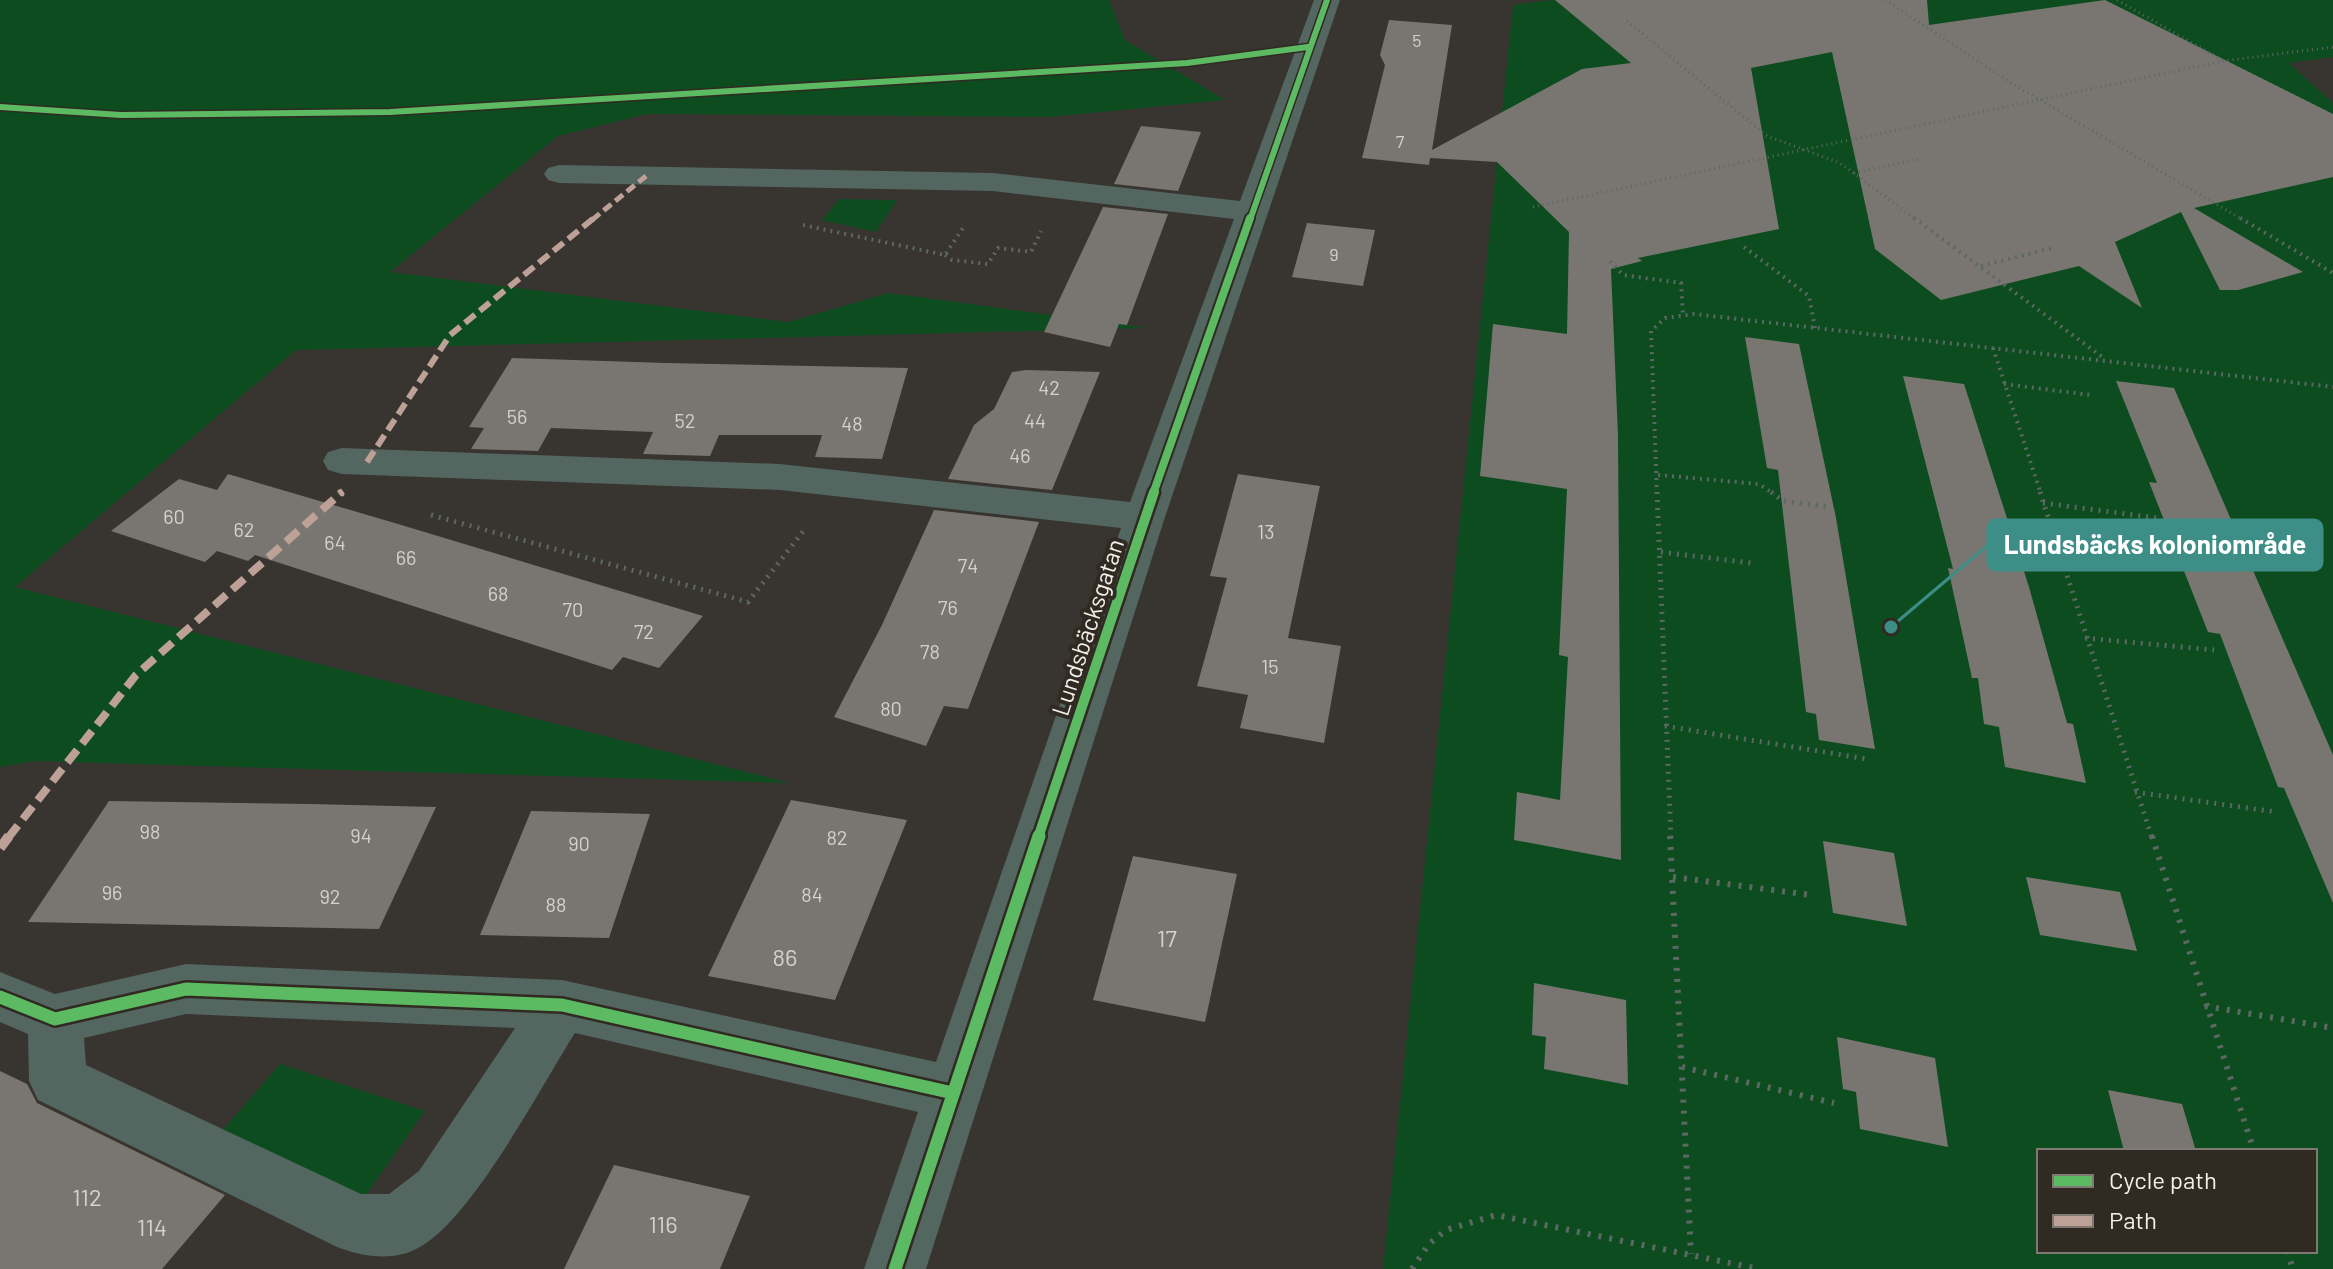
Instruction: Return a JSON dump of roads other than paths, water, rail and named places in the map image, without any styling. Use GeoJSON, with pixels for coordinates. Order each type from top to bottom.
{"type":"FeatureCollection","features":[{"type":"Feature","properties":{"kind":"street","name":"Lundsbäcksgatan"},"geometry":{"type":"LineString","coordinates":[[895,1269],[1145,517],[1327,0]]}},
{"type":"Feature","properties":{"kind":"street"},"geometry":{"type":"LineString","coordinates":[[559,174],[993,182],[1251,212]]}},
{"type":"Feature","properties":{"kind":"street"},"geometry":{"type":"LineString","coordinates":[[342,461],[842,482],[1145,517]]}},
{"type":"Feature","properties":{"kind":"street"},"geometry":{"type":"LineString","coordinates":[[0,997],[55,1019],[186,989],[562,1005],[953,1093]]}},
{"type":"Feature","properties":{"kind":"street"},"geometry":{"type":"LineString","coordinates":[[55,1019],[58,1081],[359,1225],[400,1225],[440,1192],[562,1005]]}},
{"type":"Feature","properties":{"kind":"place","name":"Lundsbäcks koloniområde"},"geometry":{"type":"Point","coordinates":[1891,627]}}]}
